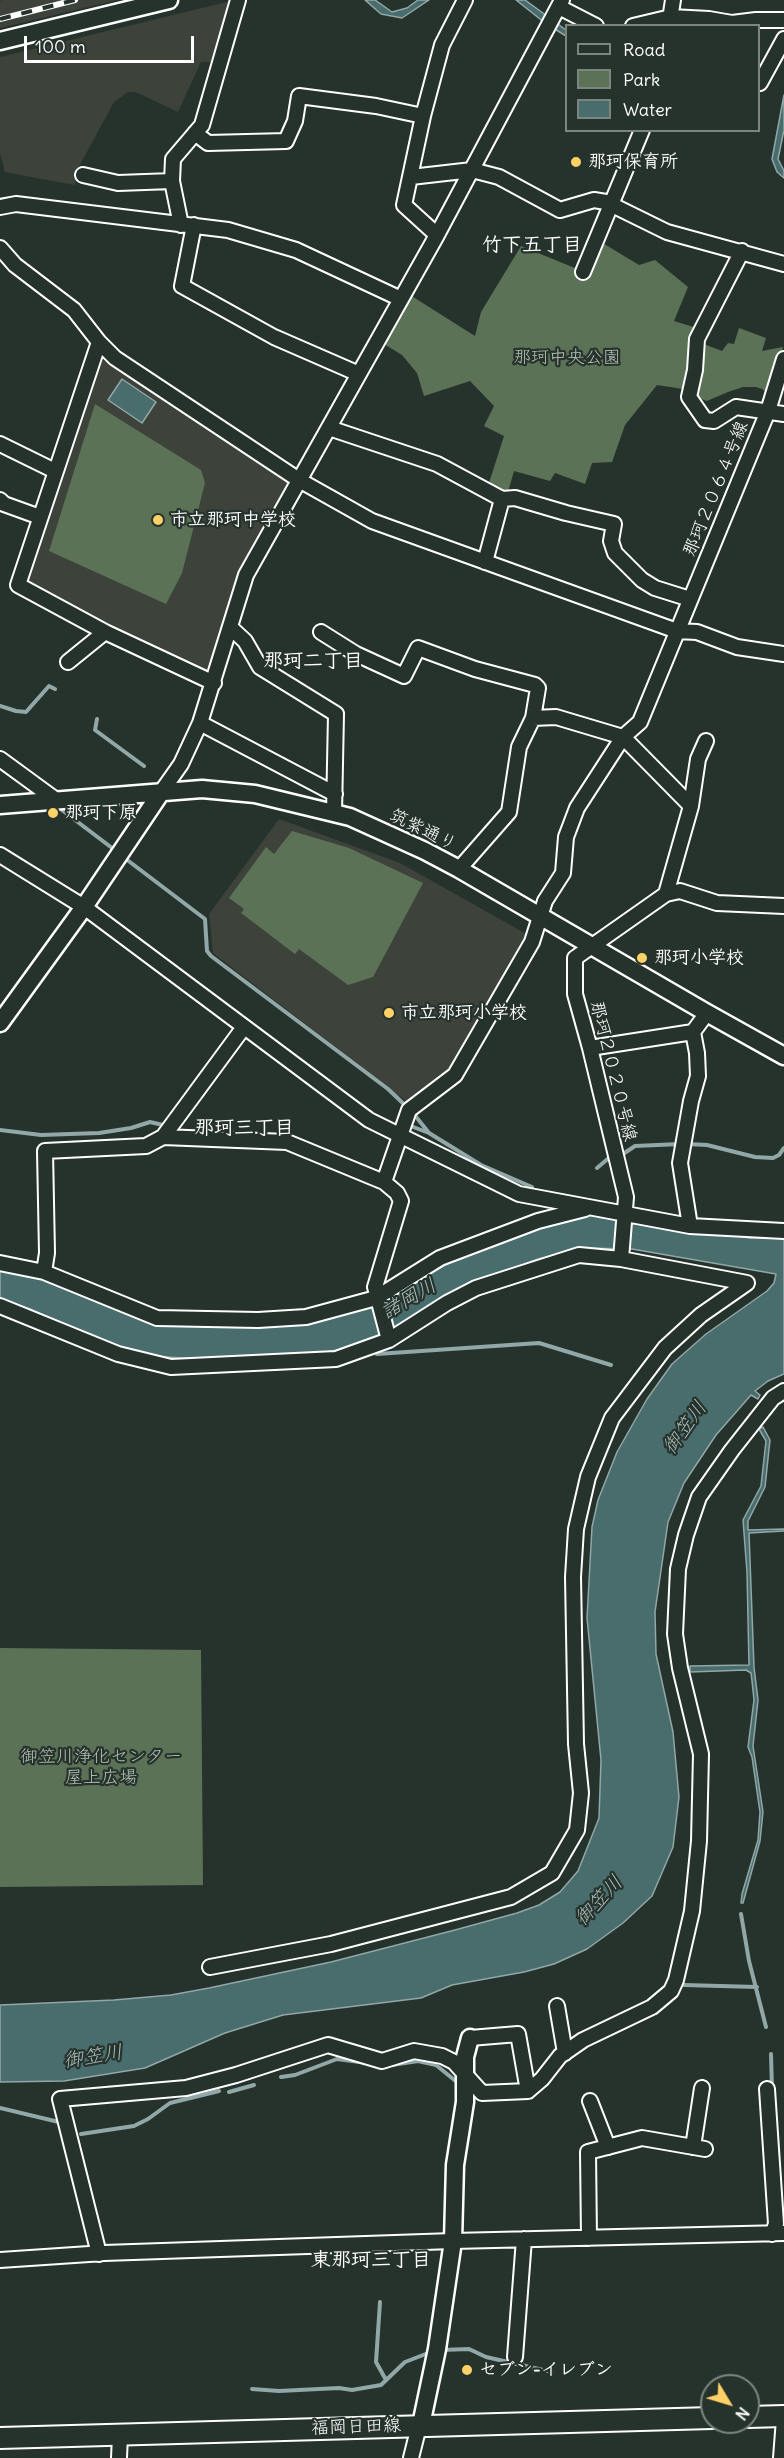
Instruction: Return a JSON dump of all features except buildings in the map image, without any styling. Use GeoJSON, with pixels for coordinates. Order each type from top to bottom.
{"type":"FeatureCollection","features":[{"type":"Feature","properties":{"kind":"main road"},"geometry":{"type":"LineString","coordinates":[[760,2417],[784,2418]]}},
{"type":"Feature","properties":{"kind":"main road","name":"福岡日田線"},"geometry":{"type":"LineString","coordinates":[[0,2438],[700,2418]]}},
{"type":"Feature","properties":{"kind":"street"},"geometry":{"type":"LineString","coordinates":[[0,41],[169,0]]}},
{"type":"Feature","properties":{"kind":"street"},"geometry":{"type":"LineString","coordinates":[[238,0],[202,124],[173,159],[172,181],[187,225],[182,286],[274,337],[359,374]]}},
{"type":"Feature","properties":{"kind":"street"},"geometry":{"type":"LineString","coordinates":[[438,235],[404,205],[423,116],[442,45],[465,0]]}},
{"type":"Feature","properties":{"kind":"street"},"geometry":{"type":"LineString","coordinates":[[670,21],[673,0]]}},
{"type":"Feature","properties":{"kind":"street"},"geometry":{"type":"LineString","coordinates":[[0,1023],[84,907],[181,764],[200,723],[214,684],[246,575],[438,235],[555,13],[590,24]]}},
{"type":"Feature","properties":{"kind":"street"},"geometry":{"type":"LineString","coordinates":[[648,24],[709,19],[732,23],[784,20]]}},
{"type":"Feature","properties":{"kind":"street"},"geometry":{"type":"LineString","coordinates":[[760,83],[784,39]]}},
{"type":"Feature","properties":{"kind":"street"},"geometry":{"type":"LineString","coordinates":[[195,133],[208,143],[286,141],[295,121],[299,96],[376,106],[423,116]]}},
{"type":"Feature","properties":{"kind":"street"},"geometry":{"type":"LineString","coordinates":[[584,272],[641,132]]}},
{"type":"Feature","properties":{"kind":"street"},"geometry":{"type":"LineString","coordinates":[[411,177],[472,170],[499,177],[560,210],[594,200],[606,202],[667,232],[784,264]]}},
{"type":"Feature","properties":{"kind":"street"},"geometry":{"type":"LineString","coordinates":[[83,175],[118,183],[172,181]]}},
{"type":"Feature","properties":{"kind":"street"},"geometry":{"type":"LineString","coordinates":[[0,207],[16,204],[228,230],[296,250],[401,299]]}},
{"type":"Feature","properties":{"kind":"street"},"geometry":{"type":"LineString","coordinates":[[0,248],[15,265],[74,310],[115,358],[299,480],[372,521],[677,631],[697,632],[737,647],[784,654]]}},
{"type":"Feature","properties":{"kind":"street"},"geometry":{"type":"LineString","coordinates":[[741,251],[697,339],[695,369],[689,397],[705,420],[714,421],[736,407],[784,414]]}},
{"type":"Feature","properties":{"kind":"street"},"geometry":{"type":"LineString","coordinates":[[99,342],[18,585],[105,632],[214,684]]}},
{"type":"Feature","properties":{"kind":"street","name":"那珂２０６４号線"},"geometry":{"type":"LineString","coordinates":[[384,1182],[409,1110],[455,1075],[532,942],[545,901],[563,873],[566,837],[577,808],[622,737],[640,722],[768,411],[784,359]]}},
{"type":"Feature","properties":{"kind":"street"},"geometry":{"type":"LineString","coordinates":[[329,428],[437,464],[502,499],[515,498],[614,524],[611,542],[615,553],[642,580],[655,588],[690,599]]}},
{"type":"Feature","properties":{"kind":"street"},"geometry":{"type":"LineString","coordinates":[[0,444],[56,471]]}},
{"type":"Feature","properties":{"kind":"street"},"geometry":{"type":"LineString","coordinates":[[486,562],[502,499]]}},
{"type":"Feature","properties":{"kind":"street"},"geometry":{"type":"LineString","coordinates":[[0,500],[4,504],[40,518]]}},
{"type":"Feature","properties":{"kind":"street"},"geometry":{"type":"LineString","coordinates":[[231,628],[245,641],[260,667],[336,714],[334,813]]}},
{"type":"Feature","properties":{"kind":"street"},"geometry":{"type":"LineString","coordinates":[[68,662],[105,632]]}},
{"type":"Feature","properties":{"kind":"street"},"geometry":{"type":"LineString","coordinates":[[321,632],[356,654],[404,676],[418,648],[475,669],[535,685],[538,688],[533,718],[519,747],[509,812],[459,869]]}},
{"type":"Feature","properties":{"kind":"street"},"geometry":{"type":"LineString","coordinates":[[533,718],[556,717],[622,737],[691,806]]}},
{"type":"Feature","properties":{"kind":"street"},"geometry":{"type":"LineString","coordinates":[[200,723],[336,794]]}},
{"type":"Feature","properties":{"kind":"street"},"geometry":{"type":"LineString","coordinates":[[666,894],[691,806],[698,759],[705,741]]}},
{"type":"Feature","properties":{"kind":"street"},"geometry":{"type":"LineString","coordinates":[[0,759],[56,800]]}},
{"type":"Feature","properties":{"kind":"street","name":"筑紫通り"},"geometry":{"type":"LineString","coordinates":[[0,805],[202,789],[255,794],[334,813],[379,830],[459,869],[707,1014],[784,1056]]}},
{"type":"Feature","properties":{"kind":"street"},"geometry":{"type":"LineString","coordinates":[[0,855],[84,907],[369,1120],[519,1194],[690,1226],[784,1231]]}},
{"type":"Feature","properties":{"kind":"street"},"geometry":{"type":"LineString","coordinates":[[591,947],[666,894],[680,891],[717,903],[784,906]]}},
{"type":"Feature","properties":{"kind":"street","name":"那珂２０２０号線"},"geometry":{"type":"LineString","coordinates":[[591,947],[574,958],[575,994],[626,1197],[621,1256]]}},
{"type":"Feature","properties":{"kind":"street"},"geometry":{"type":"LineString","coordinates":[[590,1047],[693,1032],[707,1014]]}},
{"type":"Feature","properties":{"kind":"street"},"geometry":{"type":"LineString","coordinates":[[44,1272],[46,1253],[45,1151],[146,1146],[163,1137],[244,1027]]}},
{"type":"Feature","properties":{"kind":"street"},"geometry":{"type":"LineString","coordinates":[[690,1226],[680,1163],[698,1076],[693,1032]]}},
{"type":"Feature","properties":{"kind":"street"},"geometry":{"type":"LineString","coordinates":[[163,1137],[287,1142],[384,1182],[397,1192],[401,1201],[375,1287],[376,1298],[389,1340]]}},
{"type":"Feature","properties":{"kind":"street"},"geometry":{"type":"LineString","coordinates":[[0,1263],[44,1272],[157,1318],[258,1320],[306,1317],[376,1298],[440,1258],[538,1221],[590,1208]]}},
{"type":"Feature","properties":{"kind":"street"},"geometry":{"type":"LineString","coordinates":[[0,1306],[118,1354],[171,1366],[336,1359],[389,1340],[447,1303],[476,1288],[579,1255],[621,1256],[747,1282],[701,1315],[665,1348],[612,1418],[588,1477],[576,1529],[573,1577],[576,1744],[581,1793],[576,1830],[552,1873],[511,1897],[331,1944],[210,1967]]}},
{"type":"Feature","properties":{"kind":"street"},"geometry":{"type":"LineString","coordinates":[[99,2254],[60,2099],[186,2088],[236,2075],[328,2045],[382,2061],[414,2051],[442,2056],[454,2062],[482,2093],[528,2091],[565,2053],[583,2040],[664,1999],[676,1980],[693,1900],[699,1841],[702,1754],[680,1668],[675,1634],[678,1569],[686,1535],[699,1497],[766,1407],[784,1391]]}},
{"type":"Feature","properties":{"kind":"street"},"geometry":{"type":"LineString","coordinates":[[557,2006],[565,2053]]}},
{"type":"Feature","properties":{"kind":"street"},"geometry":{"type":"LineString","coordinates":[[411,2458],[421,2426],[437,2349],[453,2241],[455,2165],[465,2102],[465,2057],[470,2038],[518,2034],[528,2091]]}},
{"type":"Feature","properties":{"kind":"street"},"geometry":{"type":"LineString","coordinates":[[589,2238],[588,2152],[642,2138],[699,2148],[702,2088]]}},
{"type":"Feature","properties":{"kind":"street"},"geometry":{"type":"LineString","coordinates":[[0,2260],[99,2254],[453,2241],[778,2234],[767,2089]]}},
{"type":"Feature","properties":{"kind":"street"},"geometry":{"type":"LineString","coordinates":[[590,2102],[608,2147]]}},
{"type":"Feature","properties":{"kind":"street"},"geometry":{"type":"LineString","coordinates":[[515,2357],[524,2239]]}},
{"type":"Feature","properties":{"kind":"street"},"geometry":{"type":"LineString","coordinates":[[781,2458],[784,2418]]}},
{"type":"Feature","properties":{"kind":"street"},"geometry":{"type":"LineString","coordinates":[[119,2458],[120,2435]]}},
{"type":"Feature","properties":{"kind":"shaded area"},"geometry":{"type":"Polygon","coordinates":[[[117,0],[0,28],[0,1],[117,0]]]}},
{"type":"Feature","properties":{"kind":"shaded area"},"geometry":{"type":"Polygon","coordinates":[[[231,1],[213,62],[201,62],[178,112],[136,92],[128,92],[114,102],[76,172],[79,177],[74,185],[5,172],[0,153],[0,57],[231,1]]]}},
{"type":"Feature","properties":{"kind":"shaded area","name":"市立那珂中学校"},"geometry":{"type":"Polygon","coordinates":[[[99,360],[112,362],[291,483],[252,557],[211,679],[22,583],[99,360]]]}},
{"type":"Feature","properties":{"kind":"shaded area","name":"市立那珂小学校"},"geometry":{"type":"Polygon","coordinates":[[[279,819],[400,863],[530,936],[451,1073],[410,1104],[213,953],[209,914],[279,819]]]}},
{"type":"Feature","properties":{"kind":"green space","name":"那珂中央公園"},"geometry":{"type":"Polygon","coordinates":[[[601,242],[639,265],[655,260],[688,287],[674,321],[700,329],[692,369],[683,389],[657,385],[625,425],[612,462],[592,463],[585,484],[555,473],[550,481],[514,471],[508,492],[489,483],[504,436],[484,426],[494,406],[470,381],[424,396],[417,373],[402,355],[384,344],[410,295],[475,336],[481,312],[521,246],[587,273],[601,242]]]}},
{"type":"Feature","properties":{"kind":"green space"},"geometry":{"type":"Polygon","coordinates":[[[739,328],[766,338],[762,351],[783,347],[768,394],[756,387],[743,387],[707,401],[690,395],[701,343],[722,351],[728,343],[734,344],[739,328]]]}},
{"type":"Feature","properties":{"kind":"green space"},"geometry":{"type":"Polygon","coordinates":[[[95,404],[201,470],[205,483],[182,573],[166,604],[49,551],[95,404]]]}},
{"type":"Feature","properties":{"kind":"green space"},"geometry":{"type":"Polygon","coordinates":[[[292,831],[349,848],[423,883],[373,977],[348,985],[299,949],[295,954],[241,913],[244,909],[229,898],[266,847],[274,854],[292,831]]]}},
{"type":"Feature","properties":{"kind":"green space","name":"御笠川浄化センター 屋上広場"},"geometry":{"type":"Polygon","coordinates":[[[0,1648],[201,1650],[203,1885],[0,1887],[0,1648]]]}},
{"type":"Feature","properties":{"kind":"water"},"geometry":{"type":"Polygon","coordinates":[[[365,0],[375,0],[392,12],[407,8],[418,0],[429,0],[402,18],[381,14],[365,0]]]}},
{"type":"Feature","properties":{"kind":"water"},"geometry":{"type":"Polygon","coordinates":[[[516,0],[525,0],[565,29],[565,35],[516,0]]]}},
{"type":"Feature","properties":{"kind":"water"},"geometry":{"type":"Polygon","coordinates":[[[784,95],[784,130],[778,159],[784,171],[784,178],[777,172],[772,159],[784,95]]]}},
{"type":"Feature","properties":{"kind":"water"},"geometry":{"type":"Polygon","coordinates":[[[122,379],[156,402],[142,423],[108,400],[122,379]]]}},
{"type":"Feature","properties":{"kind":"water"},"geometry":{"type":"Polygon","coordinates":[[[586,1215],[613,1217],[618,1221],[635,1224],[639,1220],[750,1238],[784,1238],[784,1374],[768,1381],[755,1391],[760,1395],[758,1399],[751,1395],[716,1435],[684,1483],[668,1522],[655,1612],[656,1654],[673,1732],[679,1797],[673,1847],[652,1896],[623,1923],[587,1949],[554,1964],[452,1985],[421,1998],[283,2015],[225,2033],[145,2068],[64,2081],[0,2082],[0,2005],[114,2000],[171,1995],[209,1988],[331,1962],[455,1930],[517,1913],[539,1905],[560,1892],[578,1871],[599,1818],[601,1760],[587,1618],[592,1527],[598,1500],[617,1452],[647,1399],[672,1364],[706,1334],[767,1291],[774,1283],[776,1274],[632,1249],[584,1248],[538,1259],[471,1285],[400,1331],[362,1346],[320,1353],[256,1359],[196,1359],[153,1356],[115,1346],[30,1309],[0,1299],[0,1264],[42,1276],[127,1312],[252,1325],[389,1297],[463,1255],[528,1228],[586,1215]]]}},
{"type":"Feature","properties":{"kind":"water"},"geometry":{"type":"Polygon","coordinates":[[[763,1427],[770,1440],[765,1487],[748,1521],[748,1530],[784,1529],[784,1531],[749,1533],[754,1667],[758,1700],[753,1746],[763,1812],[760,1841],[743,1903],[741,1903],[758,1840],[760,1812],[752,1757],[748,1747],[754,1700],[751,1673],[746,1670],[690,1672],[690,1666],[749,1665],[747,1572],[743,1520],[761,1486],[766,1441],[759,1429],[763,1427]]]}},
{"type":"Feature","properties":{"kind":"waterway"},"geometry":{"type":"LineString","coordinates":[[0,706],[26,712],[49,686],[55,689]]}},
{"type":"Feature","properties":{"kind":"waterway"},"geometry":{"type":"LineString","coordinates":[[97,719],[95,730],[144,766]]}},
{"type":"Feature","properties":{"kind":"waterway"},"geometry":{"type":"LineString","coordinates":[[58,807],[116,851]]}},
{"type":"Feature","properties":{"kind":"waterway"},"geometry":{"type":"LineString","coordinates":[[122,856],[205,919],[207,951],[211,956],[388,1089],[408,1108]]}},
{"type":"Feature","properties":{"kind":"waterway"},"geometry":{"type":"LineString","coordinates":[[413,1113],[429,1133]]}},
{"type":"Feature","properties":{"kind":"waterway"},"geometry":{"type":"LineString","coordinates":[[0,1130],[41,1135],[99,1133],[131,1128],[150,1122],[163,1125]]}},
{"type":"Feature","properties":{"kind":"waterway"},"geometry":{"type":"LineString","coordinates":[[408,1125],[429,1133],[481,1165],[532,1187]]}},
{"type":"Feature","properties":{"kind":"waterway"},"geometry":{"type":"LineString","coordinates":[[597,1168],[610,1157],[623,1154],[635,1146],[680,1144]]}},
{"type":"Feature","properties":{"kind":"waterway"},"geometry":{"type":"LineString","coordinates":[[687,1144],[707,1145],[755,1157],[773,1158],[779,1155],[784,1148]]}},
{"type":"Feature","properties":{"kind":"waterway"},"geometry":{"type":"LineString","coordinates":[[377,1354],[539,1343],[611,1365]]}},
{"type":"Feature","properties":{"kind":"waterway"},"geometry":{"type":"LineString","coordinates":[[741,1914],[749,1961],[766,2027]]}},
{"type":"Feature","properties":{"kind":"waterway"},"geometry":{"type":"LineString","coordinates":[[684,1985],[757,1987]]}},
{"type":"Feature","properties":{"kind":"waterway"},"geometry":{"type":"LineString","coordinates":[[771,2054],[772,2089]]}},
{"type":"Feature","properties":{"kind":"waterway"},"geometry":{"type":"LineString","coordinates":[[281,2077],[295,2075],[337,2059],[367,2063]]}},
{"type":"Feature","properties":{"kind":"waterway"},"geometry":{"type":"LineString","coordinates":[[392,2065],[418,2061],[436,2065],[458,2083]]}},
{"type":"Feature","properties":{"kind":"waterway"},"geometry":{"type":"LineString","coordinates":[[229,2092],[254,2085]]}},
{"type":"Feature","properties":{"kind":"waterway"},"geometry":{"type":"LineString","coordinates":[[81,2134],[134,2126],[170,2103],[219,2091]]}},
{"type":"Feature","properties":{"kind":"waterway"},"geometry":{"type":"LineString","coordinates":[[0,2108],[63,2123]]}},
{"type":"Feature","properties":{"kind":"waterway"},"geometry":{"type":"LineString","coordinates":[[380,2302],[376,2362],[386,2380]]}},
{"type":"Feature","properties":{"kind":"waterway"},"geometry":{"type":"LineString","coordinates":[[441,2350],[469,2349],[486,2357],[552,2372]]}},
{"type":"Feature","properties":{"kind":"waterway"},"geometry":{"type":"LineString","coordinates":[[252,2389],[279,2391],[339,2388],[352,2390],[381,2385],[405,2362],[431,2352]]}},
{"type":"Feature","properties":{"kind":"railway"},"geometry":{"type":"LineString","coordinates":[[0,19],[75,0]]}},
{"type":"Feature","properties":{"kind":"place","name":"那珂保育所"},"geometry":{"type":"Point","coordinates":[576,162]}},
{"type":"Feature","properties":{"kind":"place","name":"市立那珂中学校"},"geometry":{"type":"Point","coordinates":[158,520]}},
{"type":"Feature","properties":{"kind":"place","name":"那珂下原"},"geometry":{"type":"Point","coordinates":[53,813]}},
{"type":"Feature","properties":{"kind":"place","name":"那珂小学校"},"geometry":{"type":"Point","coordinates":[642,958]}},
{"type":"Feature","properties":{"kind":"place","name":"市立那珂小学校"},"geometry":{"type":"Point","coordinates":[389,1013]}},
{"type":"Feature","properties":{"kind":"place","name":"セブン-イレブン"},"geometry":{"type":"Point","coordinates":[467,2370]}},
{"type":"Feature","properties":{"kind":"district","name":"竹下五丁目"},"geometry":{"type":"Point","coordinates":[532,245]}},
{"type":"Feature","properties":{"kind":"district","name":"那珂二丁目"},"geometry":{"type":"Point","coordinates":[313,661]}},
{"type":"Feature","properties":{"kind":"district","name":"那珂三丁目"},"geometry":{"type":"Point","coordinates":[244,1128]}},
{"type":"Feature","properties":{"kind":"district","name":"東那珂三丁目"},"geometry":{"type":"Point","coordinates":[371,2260]}},
{"type":"Feature","properties":{"kind":"water label","name":"諸岡川"},"geometry":{"type":"Point","coordinates":[409,1299]}},
{"type":"Feature","properties":{"kind":"water label","name":"御笠川"},"geometry":{"type":"Point","coordinates":[685,1428]}},
{"type":"Feature","properties":{"kind":"water label","name":"御笠川"},"geometry":{"type":"Point","coordinates":[599,1901]}},
{"type":"Feature","properties":{"kind":"water label","name":"御笠川"},"geometry":{"type":"Point","coordinates":[93,2057]}}]}
